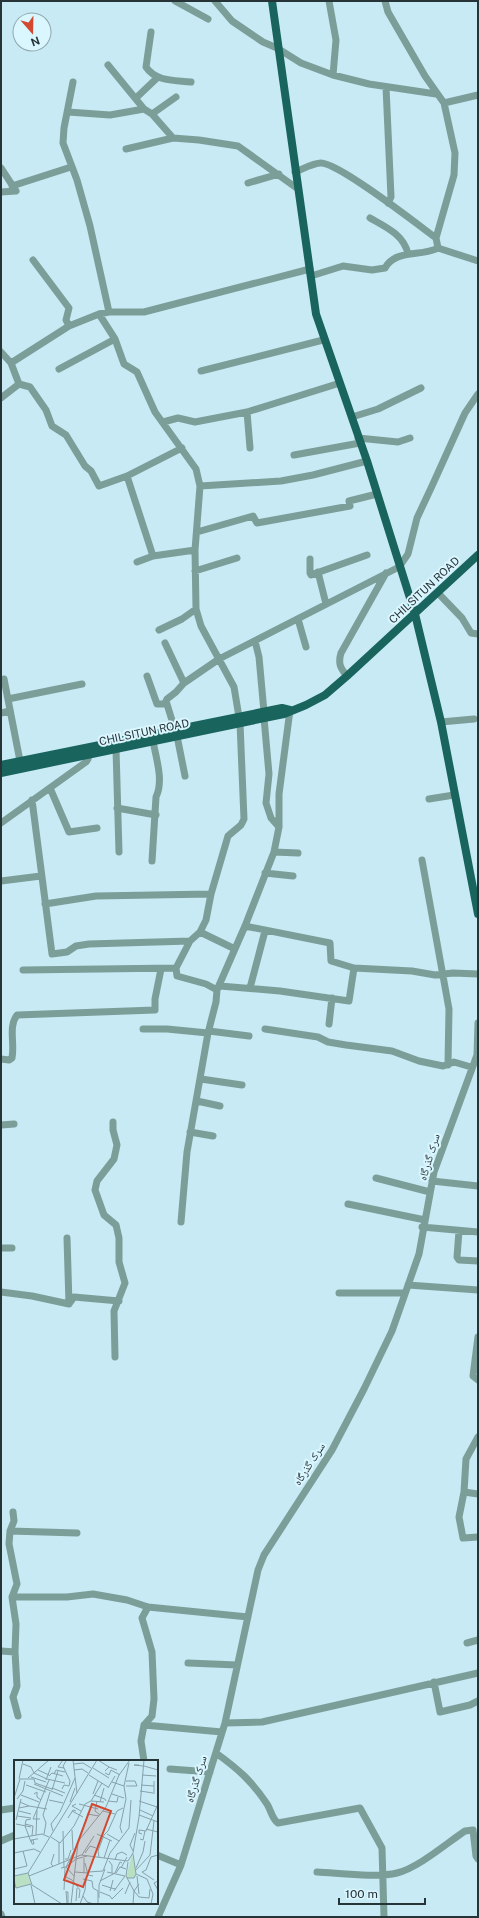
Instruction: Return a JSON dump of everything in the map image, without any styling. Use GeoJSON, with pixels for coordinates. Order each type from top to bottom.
{"type":"FeatureCollection","features":[{"type":"Feature","properties":{"kind":"main road"},"geometry":{"type":"LineString","coordinates":[[272,1],[316,314],[323,340],[352,417],[415,614],[441,722],[478,914]]}},
{"type":"Feature","properties":{"kind":"main road","name":"CHILSITUN ROAD"},"geometry":{"type":"LineString","coordinates":[[1,765],[176,733],[264,715],[284,714],[290,710],[306,705],[325,695],[347,676],[478,555]]}},
{"type":"Feature","properties":{"kind":"main road","name":"CHILSITUN ROAD"},"geometry":{"type":"LineString","coordinates":[[1,773],[153,741],[176,733]]}},
{"type":"Feature","properties":{"kind":"street"},"geometry":{"type":"LineString","coordinates":[[175,1],[208,19]]}},
{"type":"Feature","properties":{"kind":"street"},"geometry":{"type":"LineString","coordinates":[[215,1],[232,21],[263,42],[278,48],[301,63],[333,75],[386,87],[436,94]]}},
{"type":"Feature","properties":{"kind":"street"},"geometry":{"type":"LineString","coordinates":[[329,1],[336,40],[333,75]]}},
{"type":"Feature","properties":{"kind":"street"},"geometry":{"type":"LineString","coordinates":[[385,1],[388,12],[436,94],[444,103],[455,153],[454,175],[436,238],[438,248]]}},
{"type":"Feature","properties":{"kind":"street"},"geometry":{"type":"LineString","coordinates":[[151,32],[146,67],[157,78],[191,82]]}},
{"type":"Feature","properties":{"kind":"street"},"geometry":{"type":"LineString","coordinates":[[108,65],[144,109],[152,114],[173,138]]}},
{"type":"Feature","properties":{"kind":"street"},"geometry":{"type":"LineString","coordinates":[[136,98],[157,78]]}},
{"type":"Feature","properties":{"kind":"street"},"geometry":{"type":"LineString","coordinates":[[73,82],[64,128],[63,143],[77,180],[94,240],[109,312]]}},
{"type":"Feature","properties":{"kind":"street"},"geometry":{"type":"LineString","coordinates":[[386,87],[391,197],[388,204]]}},
{"type":"Feature","properties":{"kind":"street"},"geometry":{"type":"LineString","coordinates":[[444,103],[478,95]]}},
{"type":"Feature","properties":{"kind":"street"},"geometry":{"type":"LineString","coordinates":[[152,114],[176,97]]}},
{"type":"Feature","properties":{"kind":"street"},"geometry":{"type":"LineString","coordinates":[[68,112],[110,115],[144,109]]}},
{"type":"Feature","properties":{"kind":"street"},"geometry":{"type":"LineString","coordinates":[[126,150],[173,138],[238,146],[298,189]]}},
{"type":"Feature","properties":{"kind":"street"},"geometry":{"type":"LineString","coordinates":[[295,172],[320,163],[325,164],[356,181],[436,238]]}},
{"type":"Feature","properties":{"kind":"street"},"geometry":{"type":"LineString","coordinates":[[12,186],[71,167]]}},
{"type":"Feature","properties":{"kind":"street"},"geometry":{"type":"LineString","coordinates":[[1,168],[16,191],[1,192]]}},
{"type":"Feature","properties":{"kind":"street"},"geometry":{"type":"LineString","coordinates":[[248,183],[279,174]]}},
{"type":"Feature","properties":{"kind":"street"},"geometry":{"type":"LineString","coordinates":[[370,218],[406,243],[408,254]]}},
{"type":"Feature","properties":{"kind":"street"},"geometry":{"type":"LineString","coordinates":[[11,363],[68,326],[99,314],[109,312],[144,312],[311,272],[343,266],[372,270],[385,268],[389,261],[394,258],[408,254],[430,252],[438,248],[478,261]]}},
{"type":"Feature","properties":{"kind":"street"},"geometry":{"type":"LineString","coordinates":[[33,260],[68,308],[66,320],[68,326]]}},
{"type":"Feature","properties":{"kind":"street"},"geometry":{"type":"LineString","coordinates":[[99,314],[115,339],[124,364],[137,372],[155,412],[196,469],[200,486],[195,550],[196,609],[201,626],[234,687],[240,720],[244,819],[241,825],[228,836],[206,920],[200,932],[190,941],[176,968],[177,976],[219,988],[250,988],[349,1001],[354,968]]}},
{"type":"Feature","properties":{"kind":"street"},"geometry":{"type":"LineString","coordinates":[[60,369],[115,339]]}},
{"type":"Feature","properties":{"kind":"street"},"geometry":{"type":"LineString","coordinates":[[201,371],[323,340]]}},
{"type":"Feature","properties":{"kind":"street"},"geometry":{"type":"LineString","coordinates":[[1,352],[11,363],[19,384]]}},
{"type":"Feature","properties":{"kind":"street"},"geometry":{"type":"LineString","coordinates":[[163,422],[178,418],[195,422],[247,412],[340,383]]}},
{"type":"Feature","properties":{"kind":"street"},"geometry":{"type":"LineString","coordinates":[[1,398],[19,384]]}},
{"type":"Feature","properties":{"kind":"street"},"geometry":{"type":"LineString","coordinates":[[19,384],[30,387],[46,410],[52,426],[66,435],[85,466],[91,471],[100,486],[127,476],[182,448]]}},
{"type":"Feature","properties":{"kind":"street"},"geometry":{"type":"LineString","coordinates":[[352,417],[378,409],[421,388]]}},
{"type":"Feature","properties":{"kind":"street"},"geometry":{"type":"LineString","coordinates":[[185,776],[167,699],[184,683],[220,659],[399,567],[408,554],[417,518],[466,413],[478,394]]}},
{"type":"Feature","properties":{"kind":"street"},"geometry":{"type":"LineString","coordinates":[[247,412],[250,448]]}},
{"type":"Feature","properties":{"kind":"street"},"geometry":{"type":"LineString","coordinates":[[294,455],[359,440],[398,442],[410,438]]}},
{"type":"Feature","properties":{"kind":"street"},"geometry":{"type":"LineString","coordinates":[[200,486],[281,481],[313,475],[366,461]]}},
{"type":"Feature","properties":{"kind":"street"},"geometry":{"type":"LineString","coordinates":[[127,476],[153,556]]}},
{"type":"Feature","properties":{"kind":"street"},"geometry":{"type":"LineString","coordinates":[[197,532],[253,516],[257,523],[350,506],[349,501],[376,494]]}},
{"type":"Feature","properties":{"kind":"street"},"geometry":{"type":"LineString","coordinates":[[137,562],[153,556],[195,550]]}},
{"type":"Feature","properties":{"kind":"street"},"geometry":{"type":"LineString","coordinates":[[310,559],[310,574],[367,555]]}},
{"type":"Feature","properties":{"kind":"street"},"geometry":{"type":"LineString","coordinates":[[195,571],[237,558]]}},
{"type":"Feature","properties":{"kind":"street"},"geometry":{"type":"LineString","coordinates":[[318,572],[326,604]]}},
{"type":"Feature","properties":{"kind":"street"},"geometry":{"type":"LineString","coordinates":[[347,676],[341,669],[338,662],[341,653],[386,573]]}},
{"type":"Feature","properties":{"kind":"street"},"geometry":{"type":"LineString","coordinates":[[438,593],[462,618],[471,633],[478,634]]}},
{"type":"Feature","properties":{"kind":"street"},"geometry":{"type":"LineString","coordinates":[[159,630],[182,619],[196,609]]}},
{"type":"Feature","properties":{"kind":"street"},"geometry":{"type":"LineString","coordinates":[[298,618],[306,647]]}},
{"type":"Feature","properties":{"kind":"street"},"geometry":{"type":"LineString","coordinates":[[255,640],[259,657],[269,774],[266,803],[271,818],[279,827]]}},
{"type":"Feature","properties":{"kind":"street"},"geometry":{"type":"LineString","coordinates":[[165,643],[184,683]]}},
{"type":"Feature","properties":{"kind":"street"},"geometry":{"type":"LineString","coordinates":[[147,676],[157,704],[167,704]]}},
{"type":"Feature","properties":{"kind":"street"},"geometry":{"type":"LineString","coordinates":[[4,679],[20,761]]}},
{"type":"Feature","properties":{"kind":"street"},"geometry":{"type":"LineString","coordinates":[[8,699],[82,684]]}},
{"type":"Feature","properties":{"kind":"street"},"geometry":{"type":"LineString","coordinates":[[181,1222],[190,1132],[219,988],[274,852],[279,827],[279,794],[290,710]]}},
{"type":"Feature","properties":{"kind":"street"},"geometry":{"type":"LineString","coordinates":[[1,713],[10,711]]}},
{"type":"Feature","properties":{"kind":"street"},"geometry":{"type":"LineString","coordinates":[[441,722],[474,719]]}},
{"type":"Feature","properties":{"kind":"street"},"geometry":{"type":"LineString","coordinates":[[152,861],[156,797],[160,790],[160,778],[153,741]]}},
{"type":"Feature","properties":{"kind":"street"},"geometry":{"type":"LineString","coordinates":[[116,749],[118,852]]}},
{"type":"Feature","properties":{"kind":"street"},"geometry":{"type":"LineString","coordinates":[[1,824],[86,762],[89,754]]}},
{"type":"Feature","properties":{"kind":"street"},"geometry":{"type":"LineString","coordinates":[[50,788],[69,832],[97,828]]}},
{"type":"Feature","properties":{"kind":"street"},"geometry":{"type":"LineString","coordinates":[[429,799],[454,795]]}},
{"type":"Feature","properties":{"kind":"street"},"geometry":{"type":"LineString","coordinates":[[32,800],[52,954],[67,952],[76,946],[89,944],[190,941]]}},
{"type":"Feature","properties":{"kind":"street"},"geometry":{"type":"LineString","coordinates":[[117,808],[156,815]]}},
{"type":"Feature","properties":{"kind":"street"},"geometry":{"type":"LineString","coordinates":[[274,852],[298,853]]}},
{"type":"Feature","properties":{"kind":"street"},"geometry":{"type":"LineString","coordinates":[[422,860],[444,974],[449,1009],[448,1065]]}},
{"type":"Feature","properties":{"kind":"street"},"geometry":{"type":"LineString","coordinates":[[265,873],[293,876]]}},
{"type":"Feature","properties":{"kind":"street"},"geometry":{"type":"LineString","coordinates":[[1,881],[41,876]]}},
{"type":"Feature","properties":{"kind":"street"},"geometry":{"type":"LineString","coordinates":[[45,904],[96,896],[212,894]]}},
{"type":"Feature","properties":{"kind":"street"},"geometry":{"type":"LineString","coordinates":[[245,926],[265,931],[330,942],[331,961],[354,968],[412,971],[435,975],[478,974]]}},
{"type":"Feature","properties":{"kind":"street"},"geometry":{"type":"LineString","coordinates":[[250,988],[265,931]]}},
{"type":"Feature","properties":{"kind":"street"},"geometry":{"type":"LineString","coordinates":[[200,932],[235,949]]}},
{"type":"Feature","properties":{"kind":"street"},"geometry":{"type":"LineString","coordinates":[[23,970],[176,968]]}},
{"type":"Feature","properties":{"kind":"street"},"geometry":{"type":"LineString","coordinates":[[1,1059],[9,1060],[12,1058],[14,1045],[12,1021],[17,1015],[155,1010],[155,999],[161,969]]}},
{"type":"Feature","properties":{"kind":"street"},"geometry":{"type":"LineString","coordinates":[[329,1024],[332,998]]}},
{"type":"Feature","properties":{"kind":"street","name":"سرک گذرگاه"},"geometry":{"type":"LineString","coordinates":[[158,1917],[181,1865],[225,1723],[258,1570],[264,1555],[335,1443],[392,1331],[419,1254],[432,1181],[471,1067],[477,1055],[478,1023]]}},
{"type":"Feature","properties":{"kind":"street"},"geometry":{"type":"LineString","coordinates":[[143,1029],[167,1029],[249,1036]]}},
{"type":"Feature","properties":{"kind":"street"},"geometry":{"type":"LineString","coordinates":[[265,1029],[318,1037],[328,1042],[392,1051],[419,1061],[443,1066],[454,1062],[459,1062],[471,1067]]}},
{"type":"Feature","properties":{"kind":"street"},"geometry":{"type":"LineString","coordinates":[[201,1079],[242,1085]]}},
{"type":"Feature","properties":{"kind":"street"},"geometry":{"type":"LineString","coordinates":[[197,1101],[220,1106]]}},
{"type":"Feature","properties":{"kind":"street"},"geometry":{"type":"LineString","coordinates":[[113,1122],[113,1130],[117,1145],[114,1159],[96,1181],[95,1190],[104,1215],[116,1226],[119,1238],[119,1262],[125,1283],[114,1317],[115,1357]]}},
{"type":"Feature","properties":{"kind":"street"},"geometry":{"type":"LineString","coordinates":[[1,1125],[14,1124]]}},
{"type":"Feature","properties":{"kind":"street"},"geometry":{"type":"LineString","coordinates":[[190,1132],[213,1136]]}},
{"type":"Feature","properties":{"kind":"street"},"geometry":{"type":"LineString","coordinates":[[376,1178],[430,1192]]}},
{"type":"Feature","properties":{"kind":"street"},"geometry":{"type":"LineString","coordinates":[[432,1181],[478,1186]]}},
{"type":"Feature","properties":{"kind":"street"},"geometry":{"type":"LineString","coordinates":[[348,1204],[459,1231],[478,1232]]}},
{"type":"Feature","properties":{"kind":"street"},"geometry":{"type":"LineString","coordinates":[[459,1231],[457,1257],[459,1260],[478,1261]]}},
{"type":"Feature","properties":{"kind":"street"},"geometry":{"type":"LineString","coordinates":[[67,1238],[69,1304]]}},
{"type":"Feature","properties":{"kind":"street"},"geometry":{"type":"LineString","coordinates":[[1,1248],[12,1248]]}},
{"type":"Feature","properties":{"kind":"street"},"geometry":{"type":"LineString","coordinates":[[339,1293],[406,1289],[478,1290]]}},
{"type":"Feature","properties":{"kind":"street"},"geometry":{"type":"LineString","coordinates":[[1,1292],[32,1296],[69,1304]]}},
{"type":"Feature","properties":{"kind":"street"},"geometry":{"type":"LineString","coordinates":[[69,1304],[74,1297],[119,1301]]}},
{"type":"Feature","properties":{"kind":"street"},"geometry":{"type":"LineString","coordinates":[[478,1337],[473,1376],[478,1380]]}},
{"type":"Feature","properties":{"kind":"street"},"geometry":{"type":"LineString","coordinates":[[478,1437],[466,1459],[464,1492],[459,1517],[463,1538],[478,1537]]}},
{"type":"Feature","properties":{"kind":"street"},"geometry":{"type":"LineString","coordinates":[[464,1492],[478,1494]]}},
{"type":"Feature","properties":{"kind":"street"},"geometry":{"type":"LineString","coordinates":[[13,1512],[14,1522],[10,1531],[9,1544],[17,1584],[12,1597],[16,1624],[15,1652],[18,1686],[13,1696],[18,1716]]}},
{"type":"Feature","properties":{"kind":"street"},"geometry":{"type":"LineString","coordinates":[[10,1531],[77,1533]]}},
{"type":"Feature","properties":{"kind":"street"},"geometry":{"type":"LineString","coordinates":[[12,1597],[93,1594],[127,1600],[148,1607],[248,1617]]}},
{"type":"Feature","properties":{"kind":"street"},"geometry":{"type":"LineString","coordinates":[[144,1760],[141,1741],[144,1725],[152,1716],[154,1699],[152,1652],[142,1618],[148,1607]]}},
{"type":"Feature","properties":{"kind":"street"},"geometry":{"type":"LineString","coordinates":[[467,1643],[478,1640]]}},
{"type":"Feature","properties":{"kind":"street"},"geometry":{"type":"LineString","coordinates":[[1,1651],[15,1652]]}},
{"type":"Feature","properties":{"kind":"street"},"geometry":{"type":"LineString","coordinates":[[188,1663],[238,1665]]}},
{"type":"Feature","properties":{"kind":"street"},"geometry":{"type":"LineString","coordinates":[[225,1723],[262,1722],[478,1673]]}},
{"type":"Feature","properties":{"kind":"street"},"geometry":{"type":"LineString","coordinates":[[434,1682],[440,1712],[470,1705],[478,1701]]}},
{"type":"Feature","properties":{"kind":"street"},"geometry":{"type":"LineString","coordinates":[[144,1725],[222,1732]]}},
{"type":"Feature","properties":{"kind":"street"},"geometry":{"type":"LineString","coordinates":[[216,1753],[239,1769],[268,1806],[275,1821],[278,1822],[360,1808],[382,1848],[384,1917]]}},
{"type":"Feature","properties":{"kind":"street"},"geometry":{"type":"LineString","coordinates":[[170,1769],[210,1772]]}},
{"type":"Feature","properties":{"kind":"street"},"geometry":{"type":"LineString","coordinates":[[1,1810],[14,1808]]}},
{"type":"Feature","properties":{"kind":"street"},"geometry":{"type":"LineString","coordinates":[[317,1872],[398,1873],[422,1861],[470,1829],[473,1830],[476,1856],[478,1859]]}},
{"type":"Feature","properties":{"kind":"street"},"geometry":{"type":"LineString","coordinates":[[1,1841],[14,1835]]}},
{"type":"Feature","properties":{"kind":"street"},"geometry":{"type":"LineString","coordinates":[[158,1855],[181,1865]]}}]}
